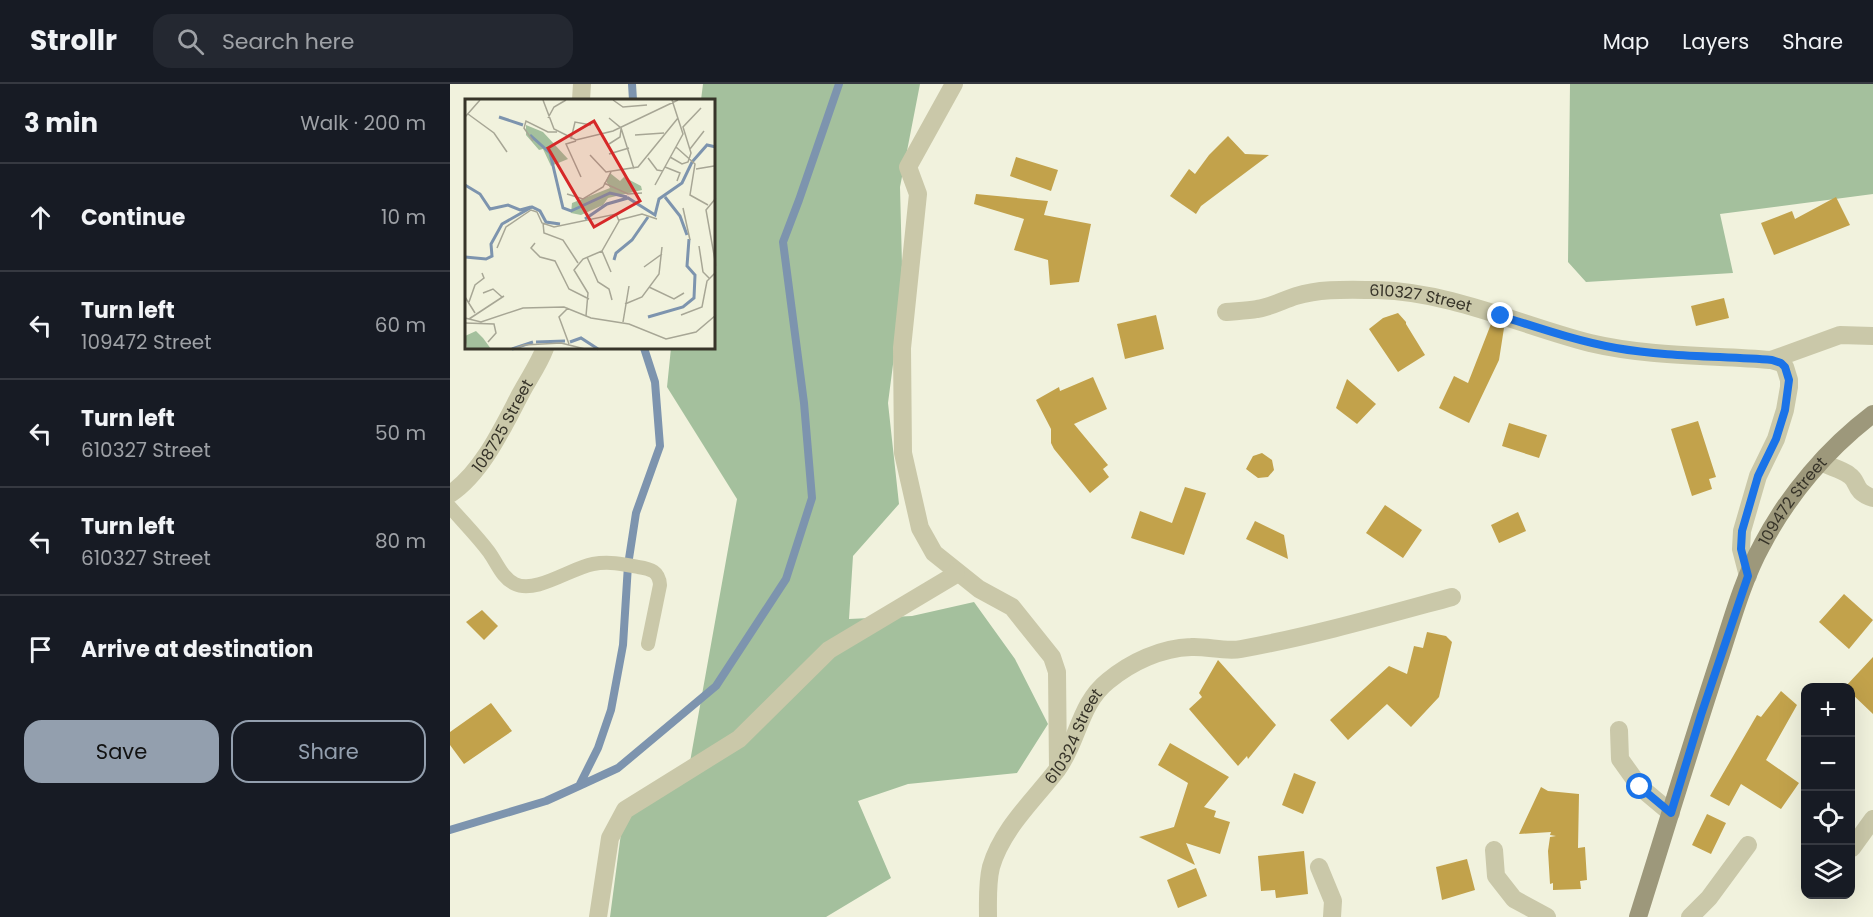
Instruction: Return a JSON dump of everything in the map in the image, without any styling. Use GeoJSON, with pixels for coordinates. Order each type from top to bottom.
{"type":"FeatureCollection","features":[{"type":"Feature","properties":{"kind":"street"},"geometry":{"type":"LineString","coordinates":[[581,99],[582,84]]}},
{"type":"Feature","properties":{"kind":"street"},"geometry":{"type":"LineString","coordinates":[[954,84],[908,167],[918,194],[902,348],[903,453],[920,528],[934,553],[979,590],[1012,607],[1052,657],[1057,672],[1058,768]]}},
{"type":"Feature","properties":{"kind":"street","name":"610327 Street"},"geometry":{"type":"LineString","coordinates":[[1226,312],[1258,309],[1296,296],[1320,291],[1379,290],[1456,303],[1591,343],[1618,348],[1772,360]]}},
{"type":"Feature","properties":{"kind":"street"},"geometry":{"type":"LineString","coordinates":[[1772,360],[1840,335],[1873,336]]}},
{"type":"Feature","properties":{"kind":"street","name":"108725 Street"},"geometry":{"type":"LineString","coordinates":[[450,494],[462,486],[495,441],[544,350]]}},
{"type":"Feature","properties":{"kind":"street"},"geometry":{"type":"LineString","coordinates":[[1748,576],[1741,549],[1742,531],[1758,476],[1776,439],[1789,387],[1785,367],[1772,360]]}},
{"type":"Feature","properties":{"kind":"street","name":"109472 Street"},"geometry":{"type":"LineString","coordinates":[[1638,917],[1701,715],[1748,576],[1761,547],[1800,486],[1854,428],[1873,414]]}},
{"type":"Feature","properties":{"kind":"street"},"geometry":{"type":"LineString","coordinates":[[1821,462],[1850,475],[1857,489],[1873,498]]}},
{"type":"Feature","properties":{"kind":"street"},"geometry":{"type":"LineString","coordinates":[[598,917],[610,838],[625,810],[739,739],[829,650],[953,576],[956,572]]}},
{"type":"Feature","properties":{"kind":"street","name":"610324 Street"},"geometry":{"type":"LineString","coordinates":[[988,917],[988,886],[997,850],[1058,768],[1068,751],[1088,704],[1107,682],[1130,666],[1153,654],[1190,647],[1238,649],[1346,625],[1452,597]]}},
{"type":"Feature","properties":{"kind":"street"},"geometry":{"type":"LineString","coordinates":[[1619,730],[1620,759],[1640,787],[1671,813]]}},
{"type":"Feature","properties":{"kind":"street"},"geometry":{"type":"LineString","coordinates":[[1854,845],[1873,819]]}},
{"type":"Feature","properties":{"kind":"street"},"geometry":{"type":"LineString","coordinates":[[1690,917],[1709,898],[1748,844]]}},
{"type":"Feature","properties":{"kind":"street"},"geometry":{"type":"LineString","coordinates":[[1494,850],[1497,876],[1514,899],[1547,917]]}},
{"type":"Feature","properties":{"kind":"street"},"geometry":{"type":"LineString","coordinates":[[1319,867],[1333,901],[1332,917]]}},
{"type":"Feature","properties":{"kind":"lane"},"geometry":{"type":"LineString","coordinates":[[450,507],[489,552],[502,573],[516,585],[530,586],[590,564],[613,562],[656,572],[660,585],[648,644]]}},
{"type":"Feature","properties":{"kind":"green space"},"geometry":{"type":"Polygon","coordinates":[[[703,84],[920,84],[900,187],[902,265],[898,326],[888,403],[899,504],[853,556],[849,619],[912,616],[974,602],[1015,659],[1048,724],[1017,773],[908,784],[858,801],[891,878],[826,917],[610,917],[623,818],[688,773],[737,499],[667,387],[671,350],[716,350],[716,99],[701,99],[703,84]]]}},
{"type":"Feature","properties":{"kind":"green space"},"geometry":{"type":"Polygon","coordinates":[[[1570,84],[1873,84],[1873,194],[1720,214],[1733,273],[1586,282],[1568,262],[1570,84]]]}},
{"type":"Feature","properties":{"kind":"building"},"geometry":{"type":"Polygon","coordinates":[[[1228,136],[1245,154],[1269,155],[1201,206],[1196,214],[1170,196],[1189,169],[1195,174],[1209,155],[1228,136]]]}},
{"type":"Feature","properties":{"kind":"building"},"geometry":{"type":"Polygon","coordinates":[[[1016,157],[1058,170],[1051,191],[1010,176],[1016,157]]]}},
{"type":"Feature","properties":{"kind":"building"},"geometry":{"type":"Polygon","coordinates":[[[976,194],[1048,201],[1044,215],[1091,224],[1079,282],[1050,285],[1048,260],[1014,250],[1024,219],[974,204],[976,194]]]}},
{"type":"Feature","properties":{"kind":"building"},"geometry":{"type":"Polygon","coordinates":[[[1836,197],[1850,225],[1774,255],[1761,223],[1792,211],[1795,219],[1836,197]]]}},
{"type":"Feature","properties":{"kind":"building"},"geometry":{"type":"Polygon","coordinates":[[[1724,298],[1729,318],[1696,326],[1691,306],[1724,298]]]}},
{"type":"Feature","properties":{"kind":"building"},"geometry":{"type":"Polygon","coordinates":[[[1398,313],[1406,322],[1425,355],[1398,372],[1369,329],[1383,318],[1398,313]]]}},
{"type":"Feature","properties":{"kind":"building"},"geometry":{"type":"Polygon","coordinates":[[[1156,315],[1164,349],[1125,359],[1117,324],[1156,315]]]}},
{"type":"Feature","properties":{"kind":"building"},"geometry":{"type":"Polygon","coordinates":[[[1491,324],[1504,328],[1499,360],[1469,423],[1439,408],[1454,376],[1468,383],[1491,324]]]}},
{"type":"Feature","properties":{"kind":"building"},"geometry":{"type":"Polygon","coordinates":[[[1093,377],[1107,409],[1074,424],[1108,465],[1103,469],[1109,477],[1090,493],[1054,449],[1051,443],[1051,429],[1036,400],[1059,387],[1060,391],[1093,377]]]}},
{"type":"Feature","properties":{"kind":"building"},"geometry":{"type":"Polygon","coordinates":[[[1347,379],[1376,404],[1357,424],[1336,408],[1347,379]]]}},
{"type":"Feature","properties":{"kind":"building"},"geometry":{"type":"Polygon","coordinates":[[[1698,421],[1716,477],[1709,479],[1712,489],[1692,496],[1671,429],[1698,421]]]}},
{"type":"Feature","properties":{"kind":"building"},"geometry":{"type":"Polygon","coordinates":[[[1509,423],[1547,435],[1539,458],[1502,446],[1509,423]]]}},
{"type":"Feature","properties":{"kind":"building"},"geometry":{"type":"Polygon","coordinates":[[[1262,453],[1272,460],[1274,470],[1268,477],[1258,478],[1246,469],[1253,456],[1262,453]]]}},
{"type":"Feature","properties":{"kind":"building"},"geometry":{"type":"Polygon","coordinates":[[[1185,487],[1206,493],[1184,555],[1131,538],[1140,511],[1172,523],[1185,487]]]}},
{"type":"Feature","properties":{"kind":"building"},"geometry":{"type":"Polygon","coordinates":[[[1385,505],[1422,530],[1403,558],[1366,533],[1385,505]]]}},
{"type":"Feature","properties":{"kind":"building"},"geometry":{"type":"Polygon","coordinates":[[[1518,512],[1526,531],[1499,543],[1491,525],[1518,512]]]}},
{"type":"Feature","properties":{"kind":"building"},"geometry":{"type":"Polygon","coordinates":[[[1255,521],[1284,535],[1288,559],[1246,539],[1255,521]]]}},
{"type":"Feature","properties":{"kind":"building"},"geometry":{"type":"Polygon","coordinates":[[[1844,594],[1873,620],[1849,649],[1819,622],[1844,594]]]}},
{"type":"Feature","properties":{"kind":"building"},"geometry":{"type":"Polygon","coordinates":[[[482,610],[498,626],[484,640],[466,622],[482,610]]]}},
{"type":"Feature","properties":{"kind":"building"},"geometry":{"type":"Polygon","coordinates":[[[1427,632],[1446,636],[1452,642],[1439,697],[1411,727],[1387,704],[1348,740],[1330,720],[1389,666],[1407,674],[1414,646],[1423,648],[1427,632]]]}},
{"type":"Feature","properties":{"kind":"building"},"geometry":{"type":"Polygon","coordinates":[[[1873,657],[1873,714],[1855,697],[1855,683],[1849,683],[1873,657]]]}},
{"type":"Feature","properties":{"kind":"building"},"geometry":{"type":"Polygon","coordinates":[[[1218,660],[1276,725],[1248,759],[1247,756],[1238,766],[1189,709],[1202,697],[1199,693],[1218,660]]]}},
{"type":"Feature","properties":{"kind":"building"},"geometry":{"type":"Polygon","coordinates":[[[1781,691],[1797,705],[1766,760],[1799,783],[1781,809],[1741,784],[1729,806],[1710,796],[1757,715],[1761,717],[1781,691]]]}},
{"type":"Feature","properties":{"kind":"building"},"geometry":{"type":"Polygon","coordinates":[[[491,703],[512,731],[464,764],[450,745],[450,732],[491,703]]]}},
{"type":"Feature","properties":{"kind":"building"},"geometry":{"type":"Polygon","coordinates":[[[1170,743],[1229,777],[1204,807],[1216,811],[1214,817],[1230,822],[1220,854],[1186,843],[1195,865],[1139,837],[1174,827],[1188,783],[1158,765],[1170,743]]]}},
{"type":"Feature","properties":{"kind":"building"},"geometry":{"type":"Polygon","coordinates":[[[1294,773],[1316,782],[1303,814],[1282,805],[1294,773]]]}},
{"type":"Feature","properties":{"kind":"building"},"geometry":{"type":"Polygon","coordinates":[[[1541,787],[1548,791],[1579,794],[1578,848],[1585,847],[1587,880],[1580,881],[1581,889],[1553,890],[1553,883],[1550,884],[1548,851],[1550,837],[1556,836],[1550,835],[1551,832],[1519,834],[1541,787]]]}},
{"type":"Feature","properties":{"kind":"building"},"geometry":{"type":"Polygon","coordinates":[[[1707,814],[1726,823],[1711,854],[1692,845],[1707,814]]]}},
{"type":"Feature","properties":{"kind":"building"},"geometry":{"type":"Polygon","coordinates":[[[1304,851],[1308,894],[1276,898],[1275,890],[1261,891],[1258,856],[1304,851]]]}},
{"type":"Feature","properties":{"kind":"building"},"geometry":{"type":"Polygon","coordinates":[[[1467,859],[1475,890],[1442,900],[1436,867],[1467,859]]]}},
{"type":"Feature","properties":{"kind":"building"},"geometry":{"type":"Polygon","coordinates":[[[1196,868],[1207,896],[1178,908],[1167,880],[1196,868]]]}},
{"type":"Feature","properties":{"kind":"waterway"},"geometry":{"type":"LineString","coordinates":[[632,84],[633,99]]}},
{"type":"Feature","properties":{"kind":"waterway"},"geometry":{"type":"LineString","coordinates":[[579,786],[618,768],[716,686],[786,579],[812,498],[804,403],[783,242],[839,84]]}},
{"type":"Feature","properties":{"kind":"waterway"},"geometry":{"type":"LineString","coordinates":[[450,830],[546,801],[579,786],[598,748],[611,710],[623,645],[628,565],[636,513],[660,446],[655,382],[645,350]]}},
{"type":"Feature","properties":{"kind":"route"},"geometry":{"type":"LineString","coordinates":[[1501,316],[1591,343],[1618,348],[1772,360],[1781,363],[1788,374],[1789,387],[1785,410],[1776,439],[1753,489],[1742,531],[1742,559],[1748,576],[1671,813],[1640,787]]}}]}
